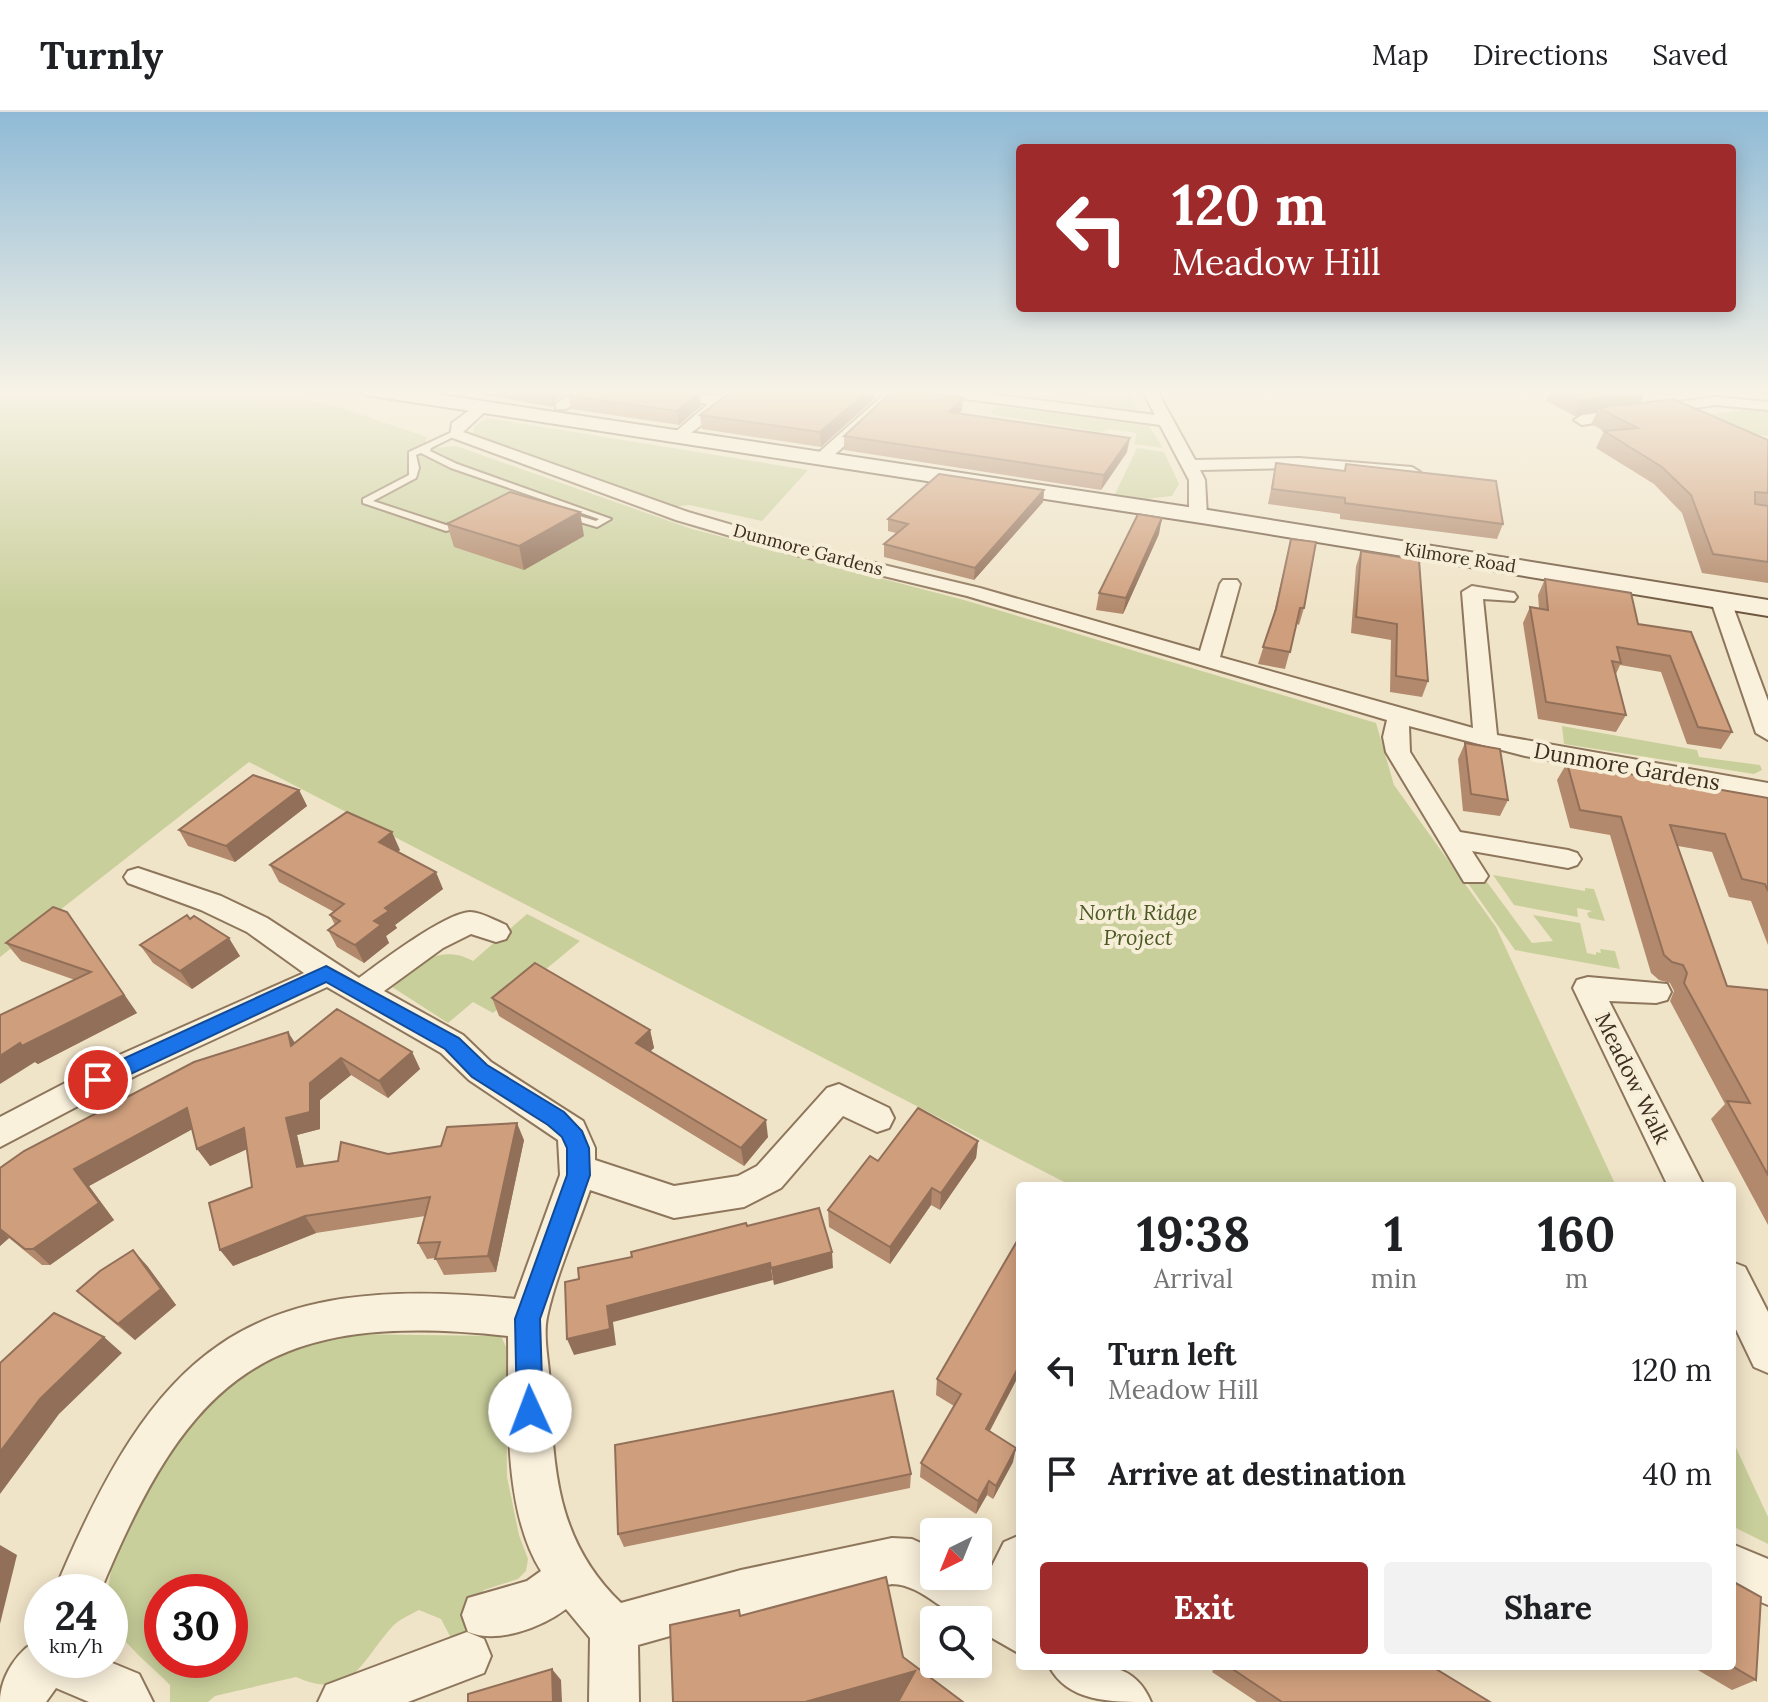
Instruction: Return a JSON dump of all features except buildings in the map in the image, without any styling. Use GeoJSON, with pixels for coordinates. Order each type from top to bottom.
{"type":"FeatureCollection","features":[{"type":"Feature","properties":{"kind":"street","name":"Dunmore Gardens"},"geometry":{"type":"LineString","coordinates":[[536,463],[682,516],[799,550],[973,592],[1399,716],[1486,739],[1768,791]]}},
{"type":"Feature","properties":{"kind":"street","name":"Kilmore Road"},"geometry":{"type":"LineString","coordinates":[[856,463],[1768,608]]}},
{"type":"Feature","properties":{"kind":"street"},"geometry":{"type":"LineString","coordinates":[[1198,516],[1197,480],[1191,465],[1347,464],[1437,475]]}},
{"type":"Feature","properties":{"kind":"street"},"geometry":{"type":"LineString","coordinates":[[1208,660],[1230,584]]}},
{"type":"Feature","properties":{"kind":"street"},"geometry":{"type":"LineString","coordinates":[[1486,739],[1472,592],[1507,597]]}},
{"type":"Feature","properties":{"kind":"street"},"geometry":{"type":"LineString","coordinates":[[1721,601],[1768,733]]}},
{"type":"Feature","properties":{"kind":"street"},"geometry":{"type":"LineString","coordinates":[[1399,716],[1396,747],[1474,876]]}},
{"type":"Feature","properties":{"kind":"street"},"geometry":{"type":"LineString","coordinates":[[1451,839],[1568,859]]}},
{"type":"Feature","properties":{"kind":"street"},"geometry":{"type":"LineString","coordinates":[[138,877],[247,920],[326,973],[452,1044],[480,1071],[563,1125],[578,1148],[578,1175],[527,1319],[531,1437],[538,1498],[554,1551],[590,1605],[614,1628],[614,1702]]}},
{"type":"Feature","properties":{"kind":"street"},"geometry":{"type":"LineString","coordinates":[[362,991],[421,949],[470,922],[496,932]]}},
{"type":"Feature","properties":{"kind":"street"},"geometry":{"type":"LineString","coordinates":[[0,1133],[79,1089],[304,987],[326,973]]}},
{"type":"Feature","properties":{"kind":"street","name":"Meadow Walk"},"geometry":{"type":"LineString","coordinates":[[1656,992],[1588,988],[1684,1182]]}},
{"type":"Feature","properties":{"kind":"street"},"geometry":{"type":"LineString","coordinates":[[578,1175],[594,1175],[674,1202],[699,1201],[758,1186],[839,1098],[877,1118]]}},
{"type":"Feature","properties":{"kind":"street"},"geometry":{"type":"LineString","coordinates":[[1736,1288],[1768,1353]]}},
{"type":"Feature","properties":{"kind":"street"},"geometry":{"type":"LineString","coordinates":[[85,1574],[126,1482],[153,1439],[200,1386],[257,1340],[305,1321],[354,1311],[527,1319]]}},
{"type":"Feature","properties":{"kind":"street"},"geometry":{"type":"LineString","coordinates":[[614,1628],[741,1593],[892,1561],[912,1562],[920,1566]]}},
{"type":"Feature","properties":{"kind":"street"},"geometry":{"type":"LineString","coordinates":[[1736,1569],[1768,1582]]}},
{"type":"Feature","properties":{"kind":"street"},"geometry":{"type":"LineString","coordinates":[[959,1590],[1007,1621],[1016,1577]]}},
{"type":"Feature","properties":{"kind":"street"},"geometry":{"type":"LineString","coordinates":[[343,1702],[537,1602],[571,1578]]}},
{"type":"Feature","properties":{"kind":"street"},"geometry":{"type":"LineString","coordinates":[[1079,1670],[1126,1702]]}},
{"type":"Feature","properties":{"kind":"street"},"geometry":{"type":"LineString","coordinates":[[16,1702],[34,1678]]}},
{"type":"Feature","properties":{"kind":"street"},"geometry":{"type":"LineString","coordinates":[[90,1678],[122,1691],[128,1702]]}},
{"type":"Feature","properties":{"kind":"lane"},"geometry":{"type":"LineString","coordinates":[[413,463],[415,468],[411,478],[366,501],[446,528],[478,516]]}},
{"type":"Feature","properties":{"kind":"lane"},"geometry":{"type":"LineString","coordinates":[[448,463],[527,490],[607,519],[590,523],[512,498],[527,490]]}},
{"type":"Feature","properties":{"kind":"green space","name":"North Ridge Project"},"geometry":{"type":"Polygon","coordinates":[[[0,463],[505,463],[692,529],[964,600],[1376,723],[1394,785],[1496,927],[1614,1182],[1064,1182],[249,762],[0,957],[0,463]]]}},
{"type":"Feature","properties":{"kind":"green space"},"geometry":{"type":"Polygon","coordinates":[[[552,463],[766,463],[808,470],[762,521],[689,505],[674,507],[552,463]]]}},
{"type":"Feature","properties":{"kind":"green space"},"geometry":{"type":"Polygon","coordinates":[[[1130,463],[1169,463],[1179,484],[1172,496],[1146,499],[1115,494],[1130,463]]]}},
{"type":"Feature","properties":{"kind":"green space"},"geometry":{"type":"Polygon","coordinates":[[[1562,726],[1697,750],[1699,757],[1760,765],[1762,770],[1754,774],[1564,744],[1562,726]]]}},
{"type":"Feature","properties":{"kind":"green space"},"geometry":{"type":"Polygon","coordinates":[[[1493,875],[1585,891],[1585,888],[1594,889],[1605,921],[1589,918],[1587,913],[1592,911],[1577,908],[1578,917],[1514,905],[1493,875]]]}},
{"type":"Feature","properties":{"kind":"green space"},"geometry":{"type":"Polygon","coordinates":[[[1484,878],[1532,943],[1553,941],[1533,915],[1580,923],[1587,953],[1596,955],[1596,952],[1601,953],[1600,949],[1615,951],[1620,969],[1515,950],[1465,879],[1484,878]]]}},
{"type":"Feature","properties":{"kind":"green space"},"geometry":{"type":"Polygon","coordinates":[[[527,914],[580,941],[493,1013],[473,1002],[448,1023],[389,985],[418,964],[439,955],[450,954],[473,961],[527,914]]]}},
{"type":"Feature","properties":{"kind":"green space"},"geometry":{"type":"Polygon","coordinates":[[[344,1334],[501,1336],[506,1347],[507,1477],[519,1535],[528,1559],[526,1571],[518,1579],[484,1590],[479,1597],[479,1627],[453,1642],[441,1619],[419,1610],[395,1624],[363,1664],[343,1681],[330,1685],[296,1677],[215,1696],[208,1702],[170,1702],[170,1685],[163,1678],[248,1678],[248,1574],[144,1574],[144,1660],[128,1643],[128,1574],[112,1574],[115,1556],[130,1518],[151,1480],[205,1410],[233,1383],[258,1365],[300,1347],[344,1334]]]}},
{"type":"Feature","properties":{"kind":"green space"},"geometry":{"type":"Polygon","coordinates":[[[1736,1448],[1768,1517],[1768,1544],[1736,1528],[1736,1448]]]}},
{"type":"Feature","properties":{"kind":"route"},"geometry":{"type":"LineString","coordinates":[[98,1080],[304,987],[326,973],[452,1044],[480,1071],[556,1119],[571,1131],[578,1148],[578,1175],[527,1319],[530,1411]]}}]}
